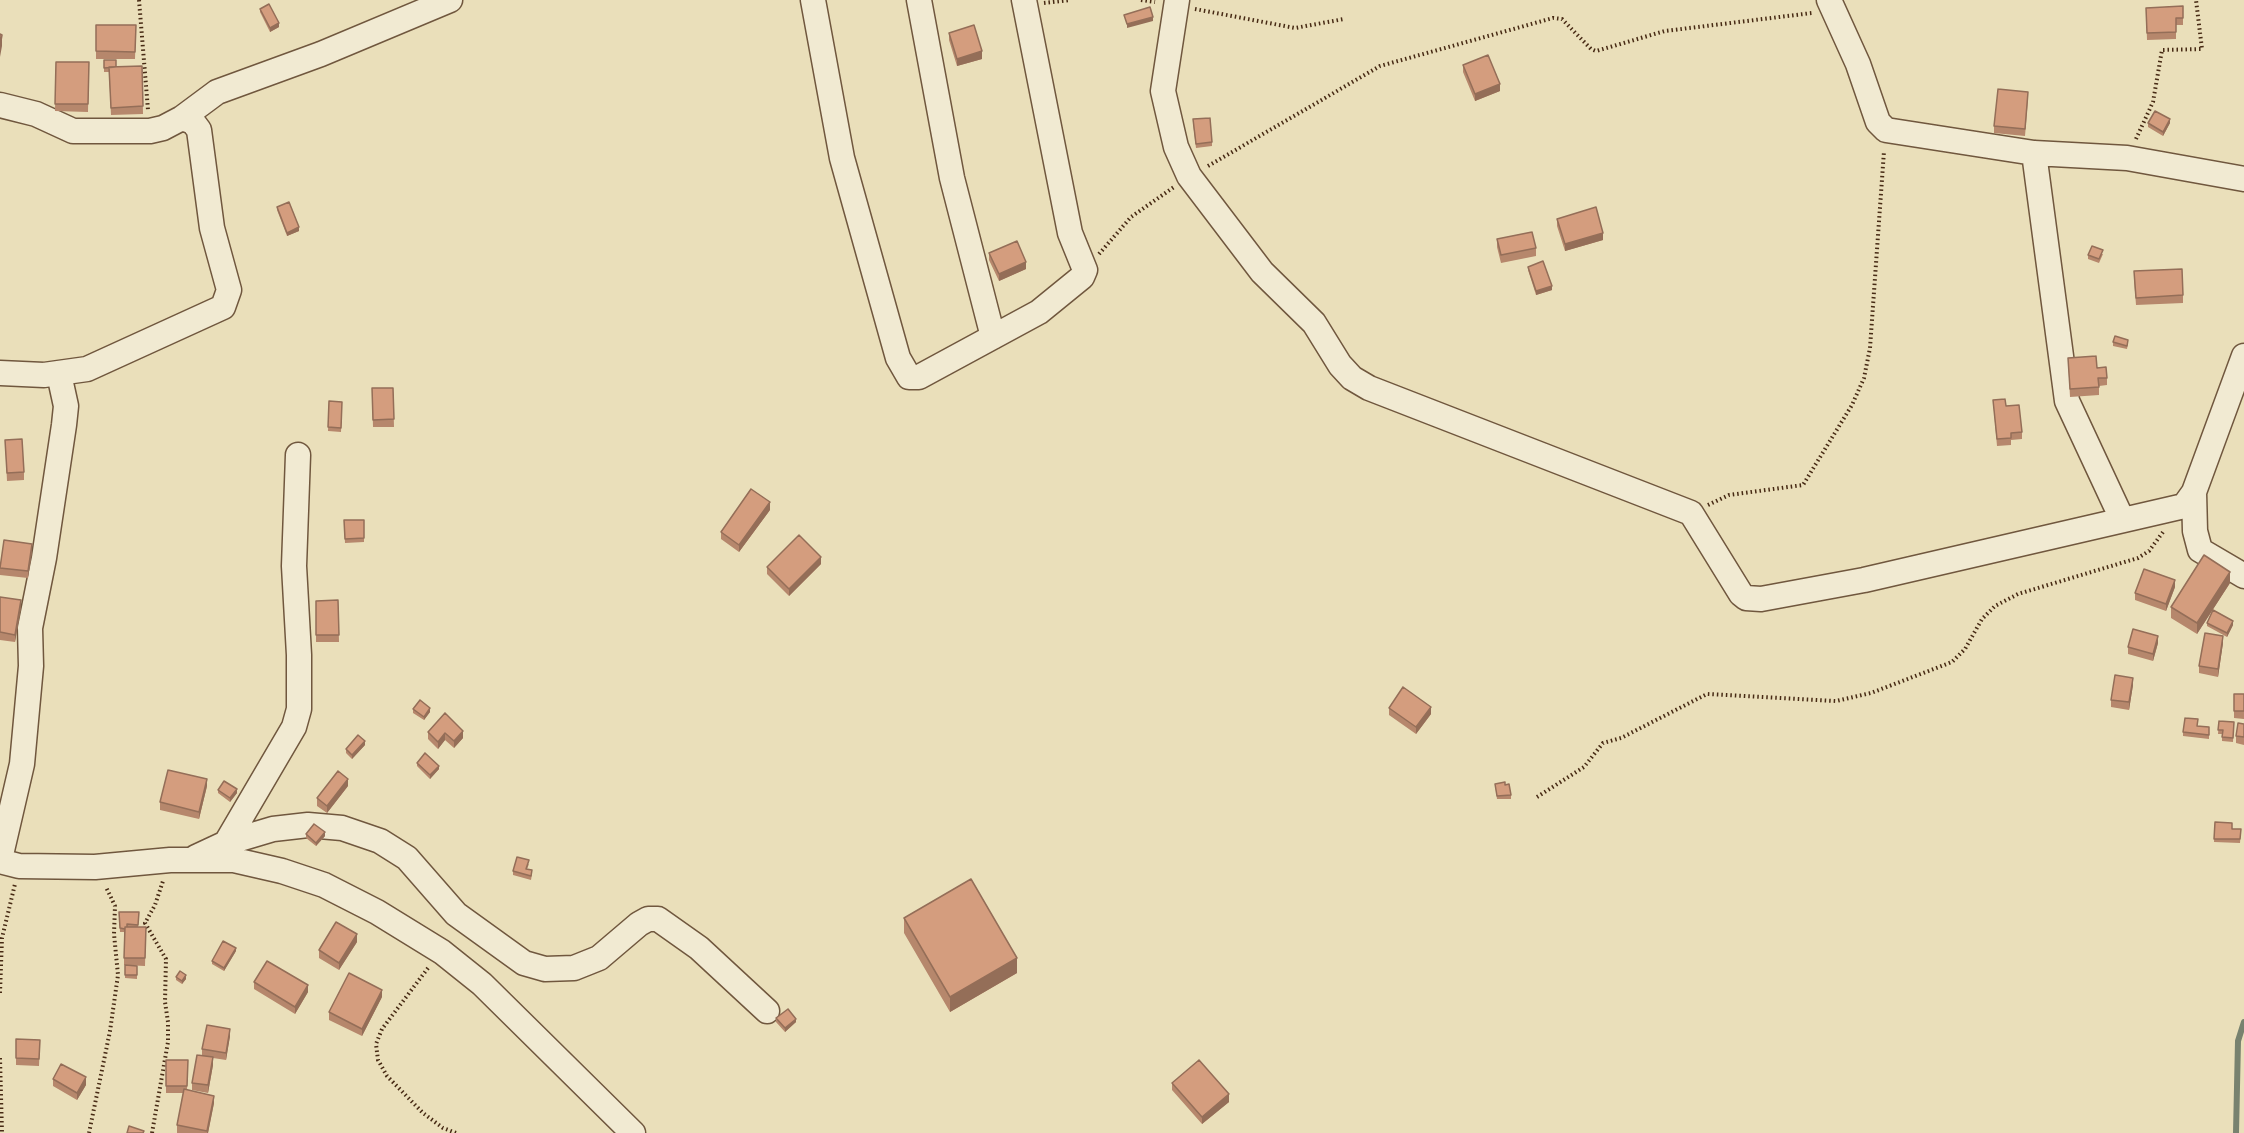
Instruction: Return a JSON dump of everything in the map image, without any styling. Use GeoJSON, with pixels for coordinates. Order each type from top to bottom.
{"type":"FeatureCollection","features":[{"type":"Feature","properties":{"kind":"street"},"geometry":{"type":"LineString","coordinates":[[0,105],[36,114],[62,128],[73,131],[150,131],[163,128],[182,118],[217,92],[321,54],[450,0]]}},
{"type":"Feature","properties":{"kind":"street"},"geometry":{"type":"LineString","coordinates":[[813,0],[842,158],[903,370],[909,377],[919,377],[1039,312],[1082,277],[1085,270],[1070,233],[1024,0]]}},
{"type":"Feature","properties":{"kind":"street"},"geometry":{"type":"LineString","coordinates":[[919,0],[952,178],[993,337]]}},
{"type":"Feature","properties":{"kind":"street"},"geometry":{"type":"LineString","coordinates":[[1177,3],[1163,91],[1176,147],[1188,176],[1262,272],[1314,323],[1329,351],[1352,378],[1369,388],[1691,513],[1741,594],[1746,598],[1761,599],[1875,578],[2122,519],[2189,499]]}},
{"type":"Feature","properties":{"kind":"street"},"geometry":{"type":"LineString","coordinates":[[1830,5],[1858,64],[1878,122],[1886,130],[2034,153],[2127,158],[2244,179]]}},
{"type":"Feature","properties":{"kind":"street"},"geometry":{"type":"LineString","coordinates":[[0,373],[59,374],[87,369],[223,307],[229,290],[212,228],[199,130],[193,122],[182,118]]}},
{"type":"Feature","properties":{"kind":"street"},"geometry":{"type":"LineString","coordinates":[[2034,153],[2067,401],[2122,519]]}},
{"type":"Feature","properties":{"kind":"street"},"geometry":{"type":"LineString","coordinates":[[2244,356],[2189,499],[2200,550],[2244,576]]}},
{"type":"Feature","properties":{"kind":"street"},"geometry":{"type":"LineString","coordinates":[[59,374],[66,406],[64,425],[44,558],[30,628],[31,666],[22,764],[6,862],[95,867],[179,860],[234,860],[282,871],[324,885],[377,912],[442,952],[482,984],[633,1133]]}},
{"type":"Feature","properties":{"kind":"street"},"geometry":{"type":"LineString","coordinates":[[226,843],[294,727],[298,709],[300,666],[294,566],[298,455]]}},
{"type":"Feature","properties":{"kind":"street"},"geometry":{"type":"LineString","coordinates":[[179,860],[273,829],[308,825],[342,828],[380,841],[407,858],[456,914],[511,956],[545,969],[574,968],[599,957],[639,924],[648,919],[658,919],[699,948],[767,1011]]}},
{"type":"Feature","properties":{"kind":"path"},"geometry":{"type":"LineString","coordinates":[[140,0],[150,131]]}},
{"type":"Feature","properties":{"kind":"path"},"geometry":{"type":"LineString","coordinates":[[2127,158],[2153,102],[2162,50],[2202,49],[2196,0]]}},
{"type":"Feature","properties":{"kind":"path"},"geometry":{"type":"LineString","coordinates":[[1177,3],[1295,28],[1344,19]]}},
{"type":"Feature","properties":{"kind":"path"},"geometry":{"type":"LineString","coordinates":[[1085,270],[1131,217],[1188,176],[1380,66],[1553,18],[1563,19],[1591,49],[1596,51],[1665,31],[1830,5]]}},
{"type":"Feature","properties":{"kind":"path"},"geometry":{"type":"LineString","coordinates":[[1691,513],[1729,495],[1803,485],[1852,405],[1864,378],[1870,348],[1886,130]]}},
{"type":"Feature","properties":{"kind":"path"},"geometry":{"type":"LineString","coordinates":[[1537,797],[1584,767],[1603,743],[1631,733],[1707,694],[1836,701],[1871,693],[1952,662],[1965,649],[1982,619],[1995,606],[2018,594],[2139,558],[2148,551],[2189,499]]}},
{"type":"Feature","properties":{"kind":"path"},"geometry":{"type":"LineString","coordinates":[[152,1133],[168,1042],[165,1002],[166,959],[145,923],[179,860]]}},
{"type":"Feature","properties":{"kind":"path"},"geometry":{"type":"LineString","coordinates":[[0,993],[6,862]]}},
{"type":"Feature","properties":{"kind":"path"},"geometry":{"type":"LineString","coordinates":[[89,1133],[118,975],[114,934],[115,906],[95,867]]}},
{"type":"Feature","properties":{"kind":"path"},"geometry":{"type":"LineString","coordinates":[[442,952],[396,1007],[376,1044],[378,1060],[387,1076],[423,1113],[443,1128],[456,1133]]}},
{"type":"Feature","properties":{"kind":"path"},"geometry":{"type":"LineString","coordinates":[[0,1058],[2,1133]]}},
{"type":"Feature","properties":{"kind":"building"},"geometry":{"type":"Polygon","coordinates":[[[269,4],[279,23],[270,28],[260,9],[269,4]]]}},
{"type":"Feature","properties":{"kind":"building"},"geometry":{"type":"Polygon","coordinates":[[[2183,6],[2183,18],[2176,18],[2176,32],[2147,33],[2146,8],[2183,6]]]}},
{"type":"Feature","properties":{"kind":"building"},"geometry":{"type":"Polygon","coordinates":[[[1150,7],[1153,17],[1127,24],[1124,15],[1150,7]]]}},
{"type":"Feature","properties":{"kind":"building"},"geometry":{"type":"Polygon","coordinates":[[[96,25],[136,25],[135,52],[96,51],[96,25]]]}},
{"type":"Feature","properties":{"kind":"building"},"geometry":{"type":"Polygon","coordinates":[[[974,25],[982,51],[957,59],[949,33],[974,25]]]}},
{"type":"Feature","properties":{"kind":"building"},"geometry":{"type":"Polygon","coordinates":[[[1488,55],[1500,84],[1475,94],[1463,65],[1488,55]]]}},
{"type":"Feature","properties":{"kind":"building"},"geometry":{"type":"Polygon","coordinates":[[[104,60],[116,60],[116,67],[104,68],[104,60]]]}},
{"type":"Feature","properties":{"kind":"building"},"geometry":{"type":"Polygon","coordinates":[[[56,62],[89,62],[88,104],[55,104],[56,62]]]}},
{"type":"Feature","properties":{"kind":"building"},"geometry":{"type":"Polygon","coordinates":[[[142,66],[143,106],[111,108],[109,67],[142,66]]]}},
{"type":"Feature","properties":{"kind":"building"},"geometry":{"type":"Polygon","coordinates":[[[1998,89],[2028,92],[2025,129],[1994,126],[1998,89]]]}},
{"type":"Feature","properties":{"kind":"building"},"geometry":{"type":"Polygon","coordinates":[[[2155,111],[2170,119],[2163,132],[2148,123],[2155,111]]]}},
{"type":"Feature","properties":{"kind":"building"},"geometry":{"type":"Polygon","coordinates":[[[1210,118],[1212,142],[1196,144],[1193,119],[1210,118]]]}},
{"type":"Feature","properties":{"kind":"building"},"geometry":{"type":"Polygon","coordinates":[[[289,202],[299,227],[287,233],[277,207],[289,202]]]}},
{"type":"Feature","properties":{"kind":"building"},"geometry":{"type":"Polygon","coordinates":[[[1596,207],[1603,233],[1565,244],[1557,219],[1596,207]]]}},
{"type":"Feature","properties":{"kind":"building"},"geometry":{"type":"Polygon","coordinates":[[[1532,232],[1536,248],[1501,255],[1497,239],[1532,232]]]}},
{"type":"Feature","properties":{"kind":"building"},"geometry":{"type":"Polygon","coordinates":[[[1017,241],[1026,262],[999,274],[989,253],[1017,241]]]}},
{"type":"Feature","properties":{"kind":"building"},"geometry":{"type":"Polygon","coordinates":[[[2092,246],[2103,250],[2099,259],[2088,255],[2092,246]]]}},
{"type":"Feature","properties":{"kind":"building"},"geometry":{"type":"Polygon","coordinates":[[[1543,261],[1552,286],[1536,291],[1528,267],[1543,261]]]}},
{"type":"Feature","properties":{"kind":"building"},"geometry":{"type":"Polygon","coordinates":[[[2182,269],[2183,295],[2136,298],[2134,271],[2182,269]]]}},
{"type":"Feature","properties":{"kind":"building"},"geometry":{"type":"Polygon","coordinates":[[[2115,336],[2128,340],[2127,346],[2113,342],[2115,336]]]}},
{"type":"Feature","properties":{"kind":"building"},"geometry":{"type":"Polygon","coordinates":[[[2096,356],[2097,368],[2106,367],[2107,378],[2098,378],[2099,387],[2070,389],[2068,358],[2096,356]]]}},
{"type":"Feature","properties":{"kind":"building"},"geometry":{"type":"Polygon","coordinates":[[[372,388],[393,388],[394,419],[373,420],[372,388]]]}},
{"type":"Feature","properties":{"kind":"building"},"geometry":{"type":"Polygon","coordinates":[[[2005,399],[2006,406],[2019,405],[2022,432],[2011,433],[2011,438],[1997,439],[1993,400],[2005,399]]]}},
{"type":"Feature","properties":{"kind":"building"},"geometry":{"type":"Polygon","coordinates":[[[329,401],[342,402],[341,428],[328,427],[329,401]]]}},
{"type":"Feature","properties":{"kind":"building"},"geometry":{"type":"Polygon","coordinates":[[[22,439],[24,472],[7,473],[5,440],[22,439]]]}},
{"type":"Feature","properties":{"kind":"building"},"geometry":{"type":"Polygon","coordinates":[[[751,489],[770,502],[739,545],[721,532],[751,489]]]}},
{"type":"Feature","properties":{"kind":"building"},"geometry":{"type":"Polygon","coordinates":[[[344,520],[364,520],[364,538],[345,539],[344,520]]]}},
{"type":"Feature","properties":{"kind":"building"},"geometry":{"type":"Polygon","coordinates":[[[799,535],[821,557],[789,589],[767,567],[799,535]]]}},
{"type":"Feature","properties":{"kind":"building"},"geometry":{"type":"Polygon","coordinates":[[[4,540],[32,544],[28,571],[0,568],[4,540]]]}},
{"type":"Feature","properties":{"kind":"building"},"geometry":{"type":"Polygon","coordinates":[[[2204,555],[2230,572],[2197,623],[2171,607],[2204,555]]]}},
{"type":"Feature","properties":{"kind":"building"},"geometry":{"type":"Polygon","coordinates":[[[2144,569],[2175,580],[2166,604],[2135,593],[2144,569]]]}},
{"type":"Feature","properties":{"kind":"building"},"geometry":{"type":"Polygon","coordinates":[[[0,597],[21,600],[15,635],[0,632],[0,597]]]}},
{"type":"Feature","properties":{"kind":"building"},"geometry":{"type":"Polygon","coordinates":[[[338,600],[339,635],[316,635],[316,601],[338,600]]]}},
{"type":"Feature","properties":{"kind":"building"},"geometry":{"type":"Polygon","coordinates":[[[2213,610],[2233,621],[2227,633],[2207,623],[2213,610]]]}},
{"type":"Feature","properties":{"kind":"building"},"geometry":{"type":"Polygon","coordinates":[[[2133,629],[2158,636],[2153,654],[2128,647],[2133,629]]]}},
{"type":"Feature","properties":{"kind":"building"},"geometry":{"type":"Polygon","coordinates":[[[2205,633],[2223,636],[2218,669],[2199,666],[2205,633]]]}},
{"type":"Feature","properties":{"kind":"building"},"geometry":{"type":"Polygon","coordinates":[[[2115,675],[2133,678],[2129,702],[2111,700],[2115,675]]]}},
{"type":"Feature","properties":{"kind":"building"},"geometry":{"type":"Polygon","coordinates":[[[1403,687],[1431,707],[1416,727],[1389,708],[1403,687]]]}},
{"type":"Feature","properties":{"kind":"building"},"geometry":{"type":"Polygon","coordinates":[[[2234,694],[2244,694],[2244,711],[2234,711],[2234,694]]]}},
{"type":"Feature","properties":{"kind":"building"},"geometry":{"type":"Polygon","coordinates":[[[420,700],[430,708],[424,717],[413,709],[420,700]]]}},
{"type":"Feature","properties":{"kind":"building"},"geometry":{"type":"Polygon","coordinates":[[[445,713],[463,731],[454,741],[445,733],[438,742],[428,732],[445,713]]]}},
{"type":"Feature","properties":{"kind":"building"},"geometry":{"type":"Polygon","coordinates":[[[2185,718],[2198,719],[2197,726],[2209,727],[2209,735],[2183,732],[2185,718]]]}},
{"type":"Feature","properties":{"kind":"building"},"geometry":{"type":"Polygon","coordinates":[[[2219,721],[2234,722],[2233,738],[2222,737],[2223,730],[2218,730],[2219,721]]]}},
{"type":"Feature","properties":{"kind":"building"},"geometry":{"type":"Polygon","coordinates":[[[2238,723],[2244,724],[2244,737],[2236,736],[2238,723]]]}},
{"type":"Feature","properties":{"kind":"building"},"geometry":{"type":"Polygon","coordinates":[[[358,735],[365,741],[352,755],[346,749],[358,735]]]}},
{"type":"Feature","properties":{"kind":"building"},"geometry":{"type":"Polygon","coordinates":[[[425,753],[439,766],[430,775],[417,763],[425,753]]]}},
{"type":"Feature","properties":{"kind":"building"},"geometry":{"type":"Polygon","coordinates":[[[168,770],[207,779],[199,812],[160,802],[168,770]]]}},
{"type":"Feature","properties":{"kind":"building"},"geometry":{"type":"Polygon","coordinates":[[[338,771],[348,779],[327,806],[317,798],[338,771]]]}},
{"type":"Feature","properties":{"kind":"building"},"geometry":{"type":"Polygon","coordinates":[[[224,781],[237,789],[230,798],[218,790],[224,781]]]}},
{"type":"Feature","properties":{"kind":"building"},"geometry":{"type":"Polygon","coordinates":[[[1505,782],[1505,785],[1509,784],[1511,795],[1497,796],[1495,784],[1505,782]]]}},
{"type":"Feature","properties":{"kind":"building"},"geometry":{"type":"Polygon","coordinates":[[[2215,822],[2232,823],[2232,829],[2241,829],[2240,839],[2214,839],[2215,822]]]}},
{"type":"Feature","properties":{"kind":"building"},"geometry":{"type":"Polygon","coordinates":[[[314,824],[325,832],[316,843],[306,834],[314,824]]]}},
{"type":"Feature","properties":{"kind":"building"},"geometry":{"type":"Polygon","coordinates":[[[517,857],[529,860],[526,869],[532,870],[531,876],[513,871],[517,857]]]}},
{"type":"Feature","properties":{"kind":"building"},"geometry":{"type":"Polygon","coordinates":[[[971,879],[1017,958],[950,997],[904,918],[971,879]]]}},
{"type":"Feature","properties":{"kind":"building"},"geometry":{"type":"Polygon","coordinates":[[[119,912],[139,912],[138,925],[127,924],[125,929],[120,928],[119,912]]]}},
{"type":"Feature","properties":{"kind":"building"},"geometry":{"type":"Polygon","coordinates":[[[336,922],[357,934],[339,963],[319,950],[336,922]]]}},
{"type":"Feature","properties":{"kind":"building"},"geometry":{"type":"Polygon","coordinates":[[[125,927],[146,927],[145,958],[124,958],[125,927]]]}},
{"type":"Feature","properties":{"kind":"building"},"geometry":{"type":"Polygon","coordinates":[[[223,941],[236,948],[224,968],[212,961],[223,941]]]}},
{"type":"Feature","properties":{"kind":"building"},"geometry":{"type":"Polygon","coordinates":[[[267,961],[308,985],[295,1007],[254,982],[267,961]]]}},
{"type":"Feature","properties":{"kind":"building"},"geometry":{"type":"Polygon","coordinates":[[[125,965],[137,966],[137,975],[125,975],[125,965]]]}},
{"type":"Feature","properties":{"kind":"building"},"geometry":{"type":"Polygon","coordinates":[[[180,971],[186,975],[182,981],[176,977],[180,971]]]}},
{"type":"Feature","properties":{"kind":"building"},"geometry":{"type":"Polygon","coordinates":[[[349,973],[382,990],[362,1029],[329,1012],[349,973]]]}},
{"type":"Feature","properties":{"kind":"building"},"geometry":{"type":"Polygon","coordinates":[[[788,1009],[796,1019],[785,1028],[776,1018],[788,1009]]]}},
{"type":"Feature","properties":{"kind":"building"},"geometry":{"type":"Polygon","coordinates":[[[207,1025],[230,1029],[226,1053],[202,1049],[207,1025]]]}},
{"type":"Feature","properties":{"kind":"building"},"geometry":{"type":"Polygon","coordinates":[[[16,1039],[40,1040],[39,1059],[16,1058],[16,1039]]]}},
{"type":"Feature","properties":{"kind":"building"},"geometry":{"type":"Polygon","coordinates":[[[197,1055],[213,1057],[208,1085],[192,1083],[197,1055]]]}},
{"type":"Feature","properties":{"kind":"building"},"geometry":{"type":"Polygon","coordinates":[[[166,1060],[188,1060],[187,1086],[166,1086],[166,1060]]]}},
{"type":"Feature","properties":{"kind":"building"},"geometry":{"type":"Polygon","coordinates":[[[1199,1060],[1229,1094],[1202,1117],[1172,1083],[1199,1060]]]}},
{"type":"Feature","properties":{"kind":"building"},"geometry":{"type":"Polygon","coordinates":[[[61,1064],[86,1077],[77,1093],[53,1079],[61,1064]]]}},
{"type":"Feature","properties":{"kind":"building"},"geometry":{"type":"Polygon","coordinates":[[[184,1089],[214,1096],[207,1131],[177,1125],[184,1089]]]}},
{"type":"Feature","properties":{"kind":"building"},"geometry":{"type":"Polygon","coordinates":[[[129,1126],[144,1131],[143,1133],[127,1133],[129,1126]]]}},
{"type":"Feature","properties":{"kind":"waterway"},"geometry":{"type":"LineString","coordinates":[[2236,1133],[2238,1041],[2244,1022]]}}]}
